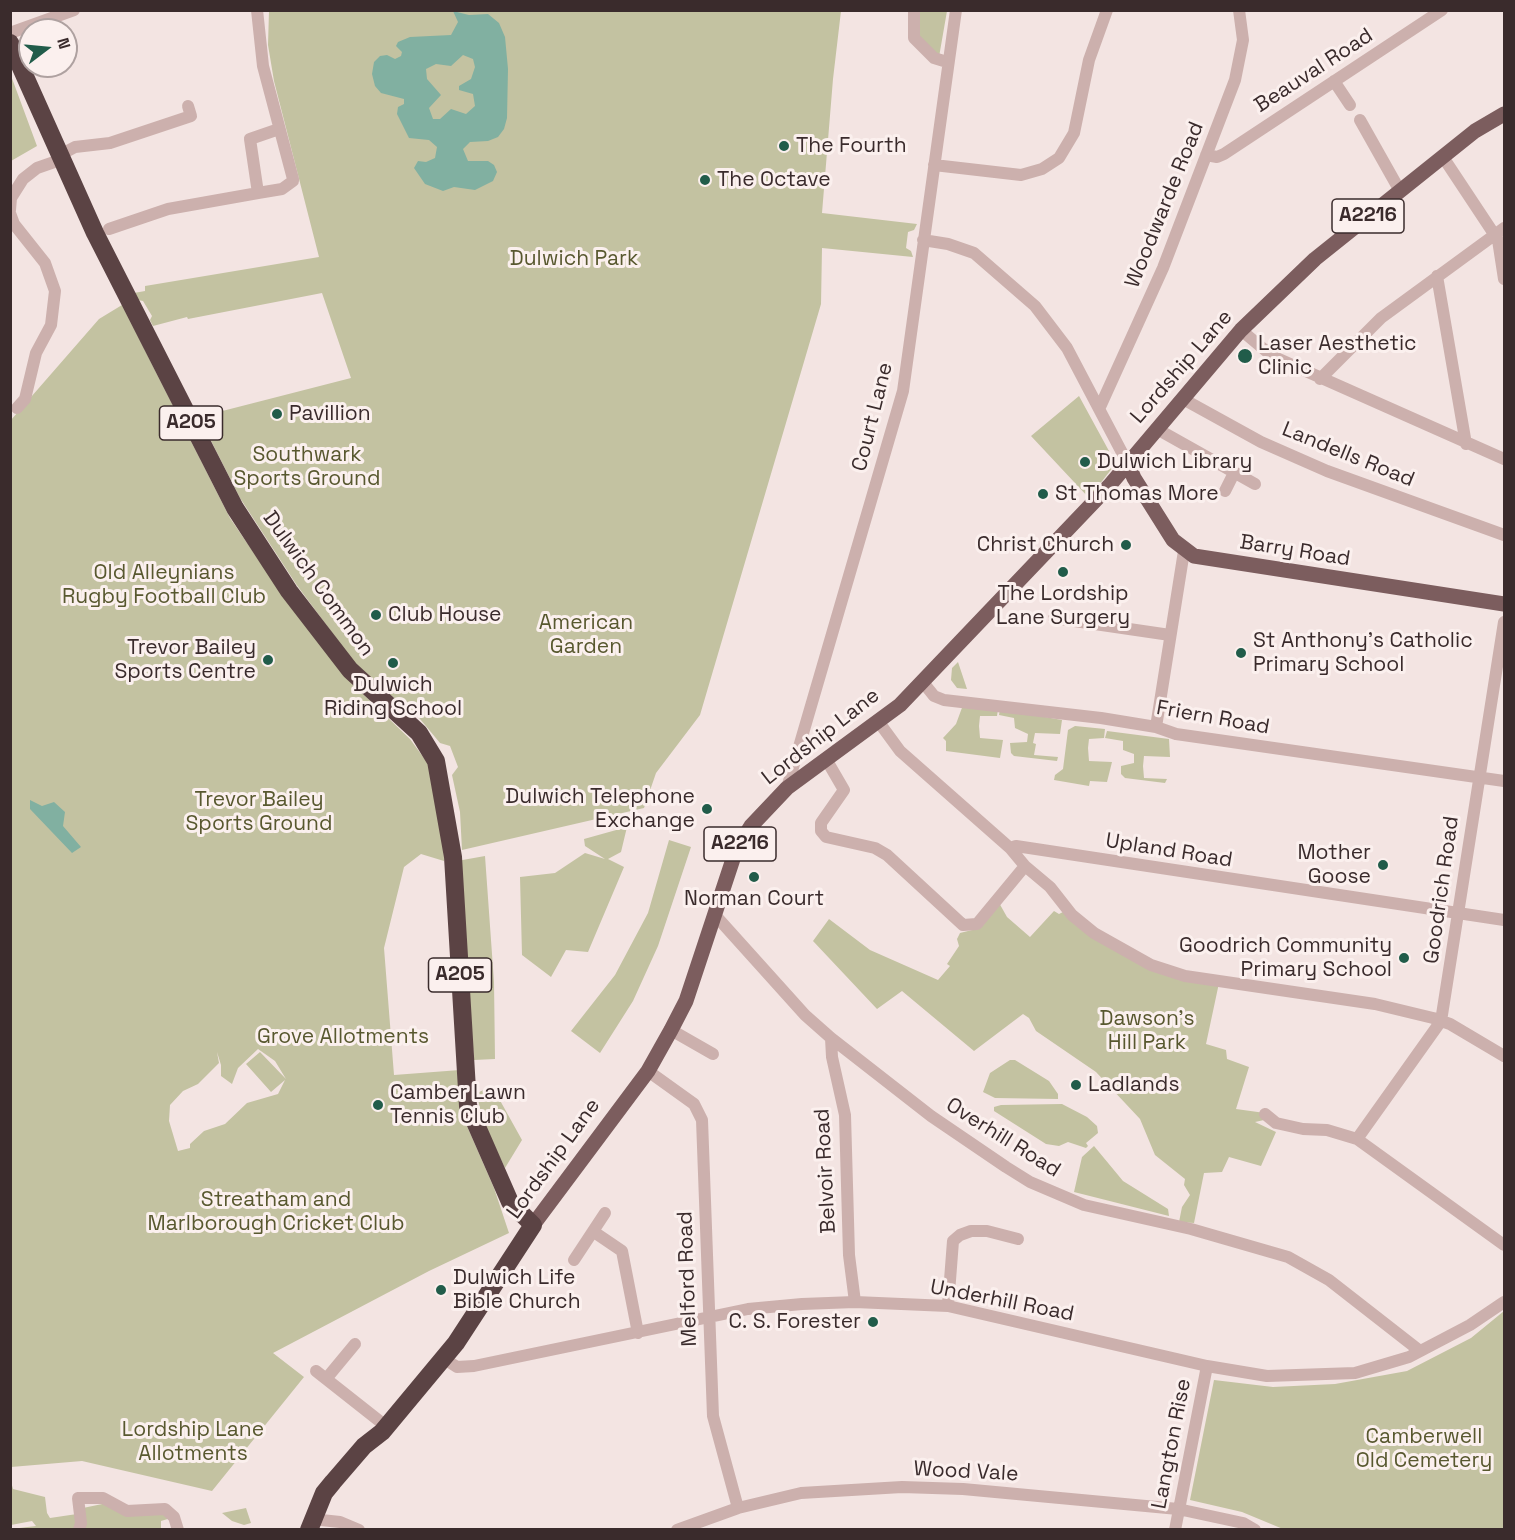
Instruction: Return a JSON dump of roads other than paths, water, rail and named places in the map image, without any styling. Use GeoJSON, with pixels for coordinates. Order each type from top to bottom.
{"type":"FeatureCollection","features":[{"type":"Feature","properties":{"kind":"highway","name":"Dulwich Common"},"geometry":{"type":"LineString","coordinates":[[10,43],[59,158],[107,258],[235,508],[289,591],[350,670],[419,733],[436,761],[453,857],[468,1106],[510,1202],[533,1225]]}},
{"type":"Feature","properties":{"kind":"highway","name":"Lordship Lane"},"geometry":{"type":"LineString","coordinates":[[322,1520],[331,1498],[371,1450],[480,1308],[533,1225]]}},
{"type":"Feature","properties":{"kind":"main road","name":"Lordship Lane"},"geometry":{"type":"LineString","coordinates":[[533,1225],[648,1071],[671,1030],[686,1001],[738,847],[751,826],[787,788],[900,705],[1128,464],[1241,330],[1315,259],[1475,131],[1504,114]]}},
{"type":"Feature","properties":{"kind":"main road"},"geometry":{"type":"LineString","coordinates":[[1128,464],[1134,478],[1173,540],[1184,551]]}},
{"type":"Feature","properties":{"kind":"main road","name":"Barry Road"},"geometry":{"type":"LineString","coordinates":[[1184,551],[1194,556],[1235,564],[1504,604]]}},
{"type":"Feature","properties":{"kind":"street"},"geometry":{"type":"LineString","coordinates":[[10,33],[74,10]]}},
{"type":"Feature","properties":{"kind":"street"},"geometry":{"type":"LineString","coordinates":[[109,229],[168,209],[282,189],[293,181],[263,66],[257,10]]}},
{"type":"Feature","properties":{"kind":"street"},"geometry":{"type":"LineString","coordinates":[[914,10],[914,38],[934,58],[947,62]]}},
{"type":"Feature","properties":{"kind":"street","name":"Court Lane"},"geometry":{"type":"LineString","coordinates":[[787,788],[903,391],[956,10]]}},
{"type":"Feature","properties":{"kind":"street"},"geometry":{"type":"LineString","coordinates":[[934,165],[1012,175],[1042,169],[1059,158],[1072,140],[1077,126],[1089,60],[1107,10]]}},
{"type":"Feature","properties":{"kind":"street","name":"Woodwarde Road"},"geometry":{"type":"LineString","coordinates":[[1100,407],[1163,268],[1240,62],[1243,40],[1239,10]]}},
{"type":"Feature","properties":{"kind":"street","name":"Beauval Road"},"geometry":{"type":"LineString","coordinates":[[1206,155],[1217,157],[1224,154],[1442,10]]}},
{"type":"Feature","properties":{"kind":"street"},"geometry":{"type":"LineString","coordinates":[[1334,81],[1350,105]]}},
{"type":"Feature","properties":{"kind":"street"},"geometry":{"type":"LineString","coordinates":[[17,408],[24,399],[36,353],[51,325],[55,291],[45,263],[14,224],[10,212],[11,198],[22,178],[75,147],[110,143],[191,116],[188,106]]}},
{"type":"Feature","properties":{"kind":"street"},"geometry":{"type":"LineString","coordinates":[[1360,120],[1400,191]]}},
{"type":"Feature","properties":{"kind":"street"},"geometry":{"type":"LineString","coordinates":[[258,193],[250,139],[279,129]]}},
{"type":"Feature","properties":{"kind":"street"},"geometry":{"type":"LineString","coordinates":[[1443,157],[1500,232],[1504,279]]}},
{"type":"Feature","properties":{"kind":"street"},"geometry":{"type":"LineString","coordinates":[[1320,379],[1381,318],[1500,232]]}},
{"type":"Feature","properties":{"kind":"street"},"geometry":{"type":"LineString","coordinates":[[923,240],[948,244],[975,253],[1022,292],[1060,337],[1100,407],[1128,464]]}},
{"type":"Feature","properties":{"kind":"street"},"geometry":{"type":"LineString","coordinates":[[1437,276],[1466,444]]}},
{"type":"Feature","properties":{"kind":"street"},"geometry":{"type":"LineString","coordinates":[[1241,330],[1272,356],[1504,459]]}},
{"type":"Feature","properties":{"kind":"street","name":"Landells Road"},"geometry":{"type":"LineString","coordinates":[[1183,399],[1244,433],[1327,471],[1504,535]]}},
{"type":"Feature","properties":{"kind":"street"},"geometry":{"type":"LineString","coordinates":[[1157,429],[1255,484]]}},
{"type":"Feature","properties":{"kind":"street"},"geometry":{"type":"LineString","coordinates":[[1225,490],[1234,473]]}},
{"type":"Feature","properties":{"kind":"street"},"geometry":{"type":"LineString","coordinates":[[1156,727],[1184,551]]}},
{"type":"Feature","properties":{"kind":"street"},"geometry":{"type":"LineString","coordinates":[[1054,618],[1170,635]]}},
{"type":"Feature","properties":{"kind":"street","name":"Goodrich Road"},"geometry":{"type":"LineString","coordinates":[[1357,1138],[1441,1021],[1478,779],[1501,676],[1504,622]]}},
{"type":"Feature","properties":{"kind":"street","name":"Friern Road"},"geometry":{"type":"LineString","coordinates":[[922,681],[934,696],[944,700],[1068,713],[1156,727],[1176,734],[1504,781]]}},
{"type":"Feature","properties":{"kind":"street"},"geometry":{"type":"LineString","coordinates":[[878,721],[900,751],[1010,848],[1025,866],[1050,887],[1072,915],[1094,933],[1151,965],[1185,976],[1375,1004],[1441,1021],[1504,1056]]}},
{"type":"Feature","properties":{"kind":"street"},"geometry":{"type":"LineString","coordinates":[[826,759],[844,790],[821,823],[821,831],[826,837],[875,848],[886,855],[963,925],[977,924],[1025,866]]}},
{"type":"Feature","properties":{"kind":"street","name":"Upland Road"},"geometry":{"type":"LineString","coordinates":[[1010,848],[1016,846],[1246,883],[1504,920]]}},
{"type":"Feature","properties":{"kind":"street","name":"Overhill Road"},"geometry":{"type":"LineString","coordinates":[[715,915],[797,1007],[831,1038],[931,1116],[1030,1182],[1084,1205],[1191,1229],[1288,1257],[1329,1280],[1420,1351]]}},
{"type":"Feature","properties":{"kind":"street"},"geometry":{"type":"LineString","coordinates":[[671,1030],[713,1054]]}},
{"type":"Feature","properties":{"kind":"street","name":"Belvoir Road"},"geometry":{"type":"LineString","coordinates":[[831,1038],[832,1057],[845,1115],[849,1255],[855,1302]]}},
{"type":"Feature","properties":{"kind":"street","name":"Melford Road"},"geometry":{"type":"LineString","coordinates":[[648,1071],[694,1104],[702,1120],[713,1416],[738,1508]]}},
{"type":"Feature","properties":{"kind":"street"},"geometry":{"type":"LineString","coordinates":[[1265,1114],[1276,1124],[1303,1129],[1327,1130],[1357,1138],[1504,1245]]}},
{"type":"Feature","properties":{"kind":"street"},"geometry":{"type":"LineString","coordinates":[[574,1260],[605,1213]]}},
{"type":"Feature","properties":{"kind":"street"},"geometry":{"type":"LineString","coordinates":[[948,1306],[953,1241],[971,1231],[987,1231],[1018,1239]]}},
{"type":"Feature","properties":{"kind":"street"},"geometry":{"type":"LineString","coordinates":[[594,1232],[622,1251],[638,1332]]}},
{"type":"Feature","properties":{"kind":"street","name":"Underhill Road"},"geometry":{"type":"LineString","coordinates":[[443,1358],[457,1367],[474,1366],[709,1317],[802,1304],[855,1302],[948,1306],[1208,1366],[1267,1376],[1355,1372],[1409,1357],[1504,1302]]}},
{"type":"Feature","properties":{"kind":"street"},"geometry":{"type":"LineString","coordinates":[[355,1344],[321,1375],[385,1429]]}},
{"type":"Feature","properties":{"kind":"street","name":"Langton Rise"},"geometry":{"type":"LineString","coordinates":[[1176,1530],[1178,1509],[1208,1366]]}},
{"type":"Feature","properties":{"kind":"street","name":"Wood Vale"},"geometry":{"type":"LineString","coordinates":[[677,1530],[738,1508],[801,1493],[902,1487],[963,1489],[1178,1509],[1243,1524],[1255,1530]]}},
{"type":"Feature","properties":{"kind":"street"},"geometry":{"type":"LineString","coordinates":[[79,1530],[81,1523],[78,1498],[103,1498],[127,1510],[165,1509],[174,1517],[178,1530]]}},
{"type":"Feature","properties":{"kind":"street"},"geometry":{"type":"LineString","coordinates":[[322,1520],[360,1530]]}},
{"type":"Feature","properties":{"kind":"place","name":"The Fourth"},"geometry":{"type":"Point","coordinates":[784,146]}},
{"type":"Feature","properties":{"kind":"place","name":"The Octave"},"geometry":{"type":"Point","coordinates":[705,180]}},
{"type":"Feature","properties":{"kind":"place","name":"Laser Aesthetic Clinic"},"geometry":{"type":"Point","coordinates":[1245,356]}},
{"type":"Feature","properties":{"kind":"place","name":"Pavillion"},"geometry":{"type":"Point","coordinates":[277,414]}},
{"type":"Feature","properties":{"kind":"place","name":"Dulwich Library"},"geometry":{"type":"Point","coordinates":[1085,462]}},
{"type":"Feature","properties":{"kind":"place","name":"St Thomas More"},"geometry":{"type":"Point","coordinates":[1043,494]}},
{"type":"Feature","properties":{"kind":"place","name":"Christ Church"},"geometry":{"type":"Point","coordinates":[1126,545]}},
{"type":"Feature","properties":{"kind":"place","name":"The Lordship Lane Surgery"},"geometry":{"type":"Point","coordinates":[1063,572]}},
{"type":"Feature","properties":{"kind":"place","name":"Club House"},"geometry":{"type":"Point","coordinates":[376,615]}},
{"type":"Feature","properties":{"kind":"place","name":"St Anthony's Catholic Primary School"},"geometry":{"type":"Point","coordinates":[1241,653]}},
{"type":"Feature","properties":{"kind":"place","name":"Trevor Bailey Sports Centre"},"geometry":{"type":"Point","coordinates":[268,660]}},
{"type":"Feature","properties":{"kind":"place","name":"Dulwich Riding School"},"geometry":{"type":"Point","coordinates":[393,663]}},
{"type":"Feature","properties":{"kind":"place","name":"Dulwich Telephone Exchange"},"geometry":{"type":"Point","coordinates":[707,809]}},
{"type":"Feature","properties":{"kind":"place","name":"Mother Goose"},"geometry":{"type":"Point","coordinates":[1383,865]}},
{"type":"Feature","properties":{"kind":"place","name":"Norman Court"},"geometry":{"type":"Point","coordinates":[754,877]}},
{"type":"Feature","properties":{"kind":"place","name":"Goodrich Community Primary School"},"geometry":{"type":"Point","coordinates":[1404,958]}},
{"type":"Feature","properties":{"kind":"place","name":"Ladlands"},"geometry":{"type":"Point","coordinates":[1076,1085]}},
{"type":"Feature","properties":{"kind":"place","name":"Camber Lawn Tennis Club"},"geometry":{"type":"Point","coordinates":[378,1105]}},
{"type":"Feature","properties":{"kind":"place","name":"Dulwich Life Bible Church"},"geometry":{"type":"Point","coordinates":[441,1290]}},
{"type":"Feature","properties":{"kind":"place","name":"C. S. Forester"},"geometry":{"type":"Point","coordinates":[873,1322]}},
{"type":"Feature","properties":{"kind":"park label","name":"Dulwich Park"},"geometry":{"type":"Point","coordinates":[574,259]}},
{"type":"Feature","properties":{"kind":"park label","name":"Southwark Sports Ground"},"geometry":{"type":"Point","coordinates":[307,467]}},
{"type":"Feature","properties":{"kind":"park label","name":"Old Alleynians Rugby Football Club"},"geometry":{"type":"Point","coordinates":[164,585]}},
{"type":"Feature","properties":{"kind":"park label","name":"American Garden"},"geometry":{"type":"Point","coordinates":[586,635]}},
{"type":"Feature","properties":{"kind":"park label","name":"Trevor Bailey Sports Ground"},"geometry":{"type":"Point","coordinates":[259,812]}},
{"type":"Feature","properties":{"kind":"park label","name":"Dawson's Hill Park"},"geometry":{"type":"Point","coordinates":[1147,1031]}},
{"type":"Feature","properties":{"kind":"park label","name":"Grove Allotments"},"geometry":{"type":"Point","coordinates":[343,1037]}},
{"type":"Feature","properties":{"kind":"park label","name":"Streatham and Marlborough Cricket Club"},"geometry":{"type":"Point","coordinates":[276,1212]}},
{"type":"Feature","properties":{"kind":"park label","name":"Lordship Lane Allotments"},"geometry":{"type":"Point","coordinates":[193,1442]}},
{"type":"Feature","properties":{"kind":"park label","name":"Camberwell Old Cemetery"},"geometry":{"type":"Point","coordinates":[1424,1449]}}]}
